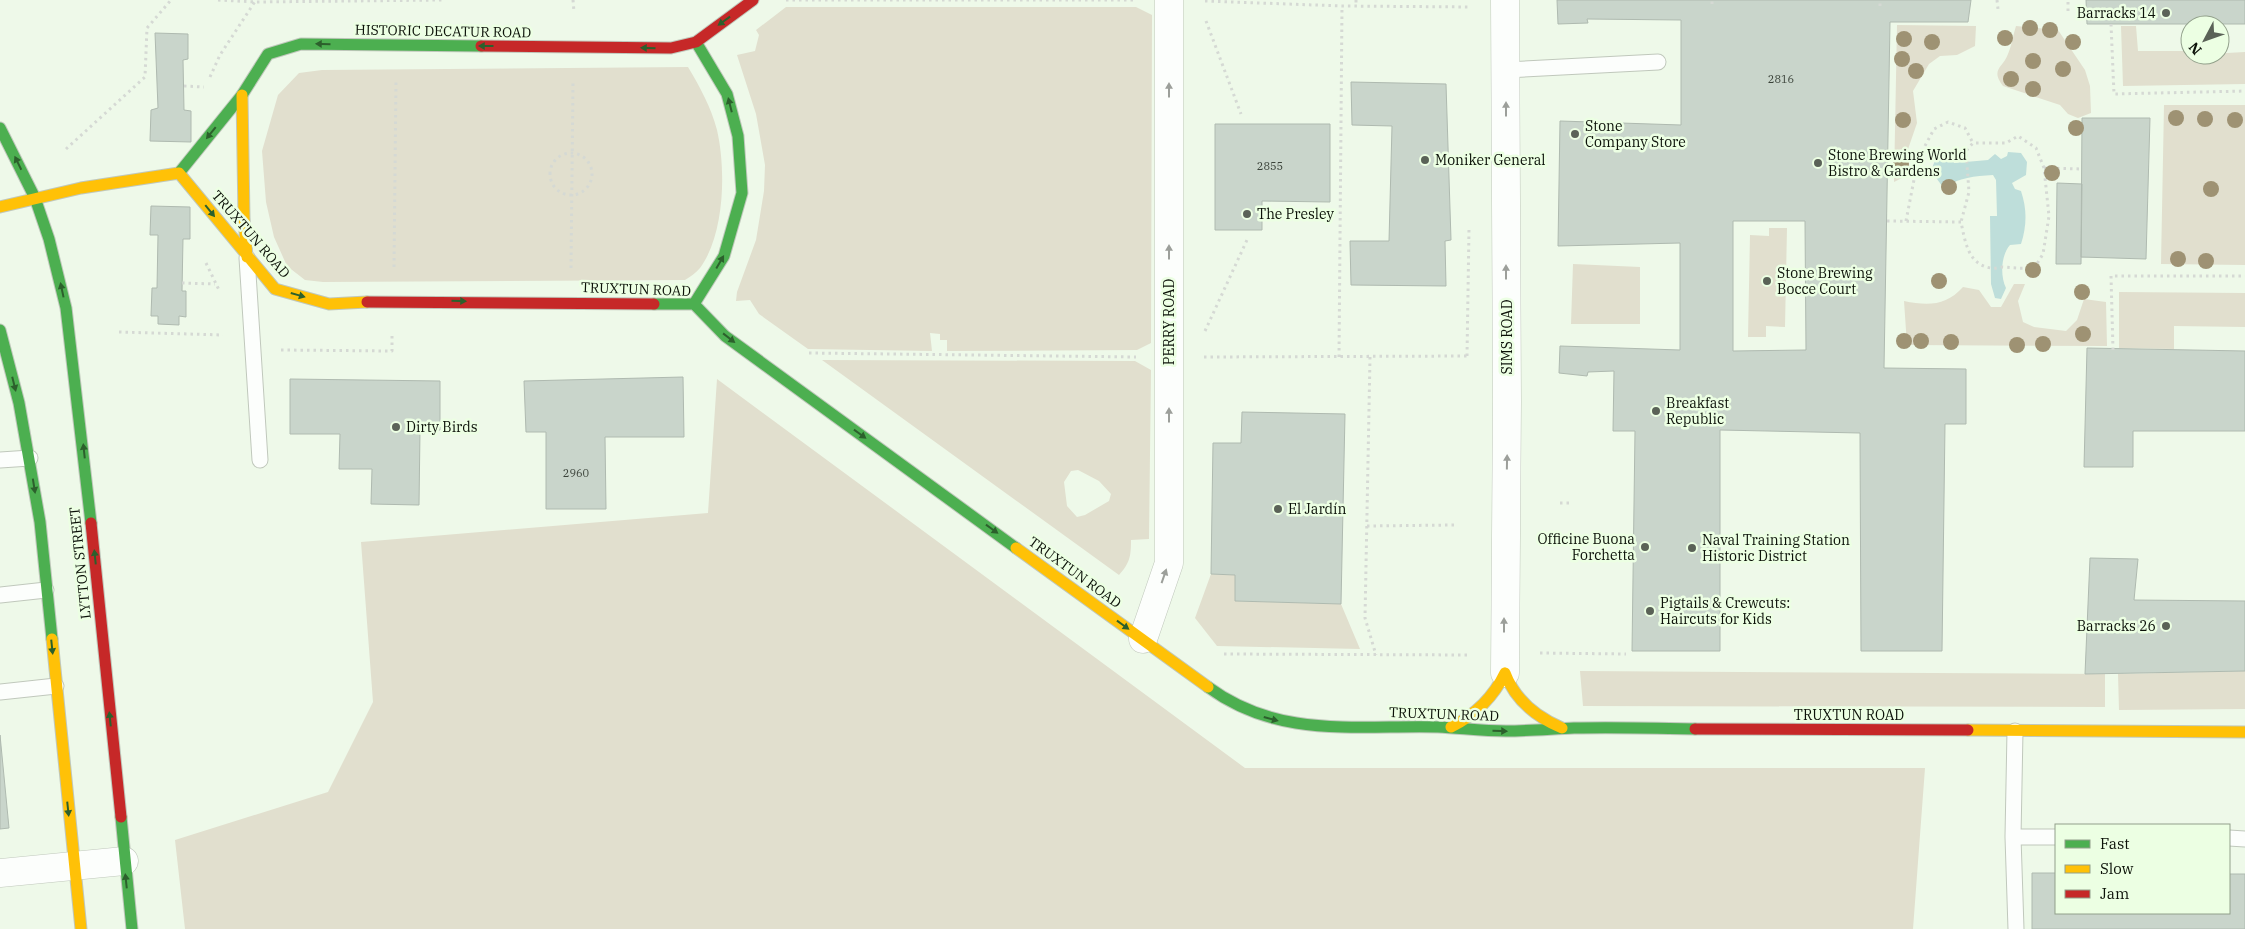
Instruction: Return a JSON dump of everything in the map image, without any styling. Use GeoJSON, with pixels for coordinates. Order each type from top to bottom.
{"type":"FeatureCollection","features":[{"type":"Feature","properties":{"kind":"street","name":"HISTORIC DECATUR ROAD"},"geometry":{"type":"LineString","coordinates":[[179,173],[242,95],[268,54],[301,44],[670,48],[696,42],[753,0]]}},
{"type":"Feature","properties":{"kind":"street","name":"PERRY ROAD"},"geometry":{"type":"LineString","coordinates":[[1143,639],[1169,563],[1169,0]]}},
{"type":"Feature","properties":{"kind":"street","name":"SIMS ROAD"},"geometry":{"type":"LineString","coordinates":[[1505,0],[1507,401],[1505,673]]}},
{"type":"Feature","properties":{"kind":"street"},"geometry":{"type":"LineString","coordinates":[[694,304],[724,256],[742,193],[738,136],[727,94],[696,42]]}},
{"type":"Feature","properties":{"kind":"street"},"geometry":{"type":"LineString","coordinates":[[242,95],[244,218],[247,257]]}},
{"type":"Feature","properties":{"kind":"street","name":"LYTTON STREET"},"geometry":{"type":"LineString","coordinates":[[0,128],[35,198],[59,276],[76,374],[132,929]]}},
{"type":"Feature","properties":{"kind":"street"},"geometry":{"type":"LineString","coordinates":[[0,208],[82,188],[179,173]]}},
{"type":"Feature","properties":{"kind":"street","name":"TRUXTUN ROAD"},"geometry":{"type":"LineString","coordinates":[[179,173],[275,289],[329,304],[394,301],[694,304],[725,336],[1226,700],[1262,717],[1285,723],[1320,726],[1451,727],[1494,731],[1562,728],[2245,732]]}},
{"type":"Feature","properties":{"kind":"street"},"geometry":{"type":"LineString","coordinates":[[0,330],[19,403],[40,522],[81,929]]}},
{"type":"Feature","properties":{"kind":"street"},"geometry":{"type":"LineString","coordinates":[[1451,727],[1468,718],[1484,705],[1505,673]]}},
{"type":"Feature","properties":{"kind":"street"},"geometry":{"type":"LineString","coordinates":[[1505,673],[1512,688],[1526,705],[1551,724],[1562,728]]}},
{"type":"Feature","properties":{"kind":"street"},"geometry":{"type":"LineString","coordinates":[[0,873],[124,861]]}},
{"type":"Feature","properties":{"kind":"lane"},"geometry":{"type":"LineString","coordinates":[[1506,70],[1658,62]]}},
{"type":"Feature","properties":{"kind":"lane"},"geometry":{"type":"LineString","coordinates":[[247,257],[260,460]]}},
{"type":"Feature","properties":{"kind":"lane"},"geometry":{"type":"LineString","coordinates":[[0,460],[30,458]]}},
{"type":"Feature","properties":{"kind":"lane"},"geometry":{"type":"LineString","coordinates":[[0,595],[46,590]]}},
{"type":"Feature","properties":{"kind":"lane"},"geometry":{"type":"LineString","coordinates":[[0,692],[56,686]]}},
{"type":"Feature","properties":{"kind":"lane"},"geometry":{"type":"LineString","coordinates":[[2015,730],[2014,836],[2016,929]]}},
{"type":"Feature","properties":{"kind":"lane"},"geometry":{"type":"LineString","coordinates":[[2014,836],[2055,837]]}},
{"type":"Feature","properties":{"kind":"lane"},"geometry":{"type":"LineString","coordinates":[[2230,838],[2245,839]]}},
{"type":"Feature","properties":{"kind":"path"},"geometry":{"type":"LineString","coordinates":[[66,149],[145,77],[147,28],[171,0]]}},
{"type":"Feature","properties":{"kind":"path"},"geometry":{"type":"LineString","coordinates":[[218,0],[444,0]]}},
{"type":"Feature","properties":{"kind":"path"},"geometry":{"type":"LineString","coordinates":[[778,6],[786,0],[1143,0]]}},
{"type":"Feature","properties":{"kind":"path"},"geometry":{"type":"LineString","coordinates":[[1356,0],[1356,6]]}},
{"type":"Feature","properties":{"kind":"path"},"geometry":{"type":"LineString","coordinates":[[1880,0],[1880,6]]}},
{"type":"Feature","properties":{"kind":"path"},"geometry":{"type":"LineString","coordinates":[[1997,0],[1998,9]]}},
{"type":"Feature","properties":{"kind":"path"},"geometry":{"type":"LineString","coordinates":[[2068,0],[2068,12]]}},
{"type":"Feature","properties":{"kind":"path"},"geometry":{"type":"LineString","coordinates":[[1200,1],[1342,6],[1479,6]]}},
{"type":"Feature","properties":{"kind":"path"},"geometry":{"type":"LineString","coordinates":[[1339,356],[1342,6]]}},
{"type":"Feature","properties":{"kind":"path"},"geometry":{"type":"LineString","coordinates":[[1204,17],[1241,114]]}},
{"type":"Feature","properties":{"kind":"path"},"geometry":{"type":"LineString","coordinates":[[2111,24],[2114,94],[2245,91]]}},
{"type":"Feature","properties":{"kind":"path"},"geometry":{"type":"LineString","coordinates":[[394,277],[396,78]]}},
{"type":"Feature","properties":{"kind":"path"},"geometry":{"type":"LineString","coordinates":[[571,278],[574,153],[573,80]]}},
{"type":"Feature","properties":{"kind":"path"},"geometry":{"type":"LineString","coordinates":[[184,86],[205,87]]}},
{"type":"Feature","properties":{"kind":"path"},"geometry":{"type":"LineString","coordinates":[[1906,221],[1918,160],[1934,129],[1948,122],[1965,128],[1973,143]]}},
{"type":"Feature","properties":{"kind":"path"},"geometry":{"type":"LineString","coordinates":[[2018,136],[2036,148],[2044,168],[2049,216],[2043,254],[2035,267],[2018,270],[2003,267],[1991,268],[1974,260],[1968,250],[1961,222],[1969,192],[1965,162],[1966,151],[1973,143],[2006,143],[2018,136]]}},
{"type":"Feature","properties":{"kind":"path"},"geometry":{"type":"LineString","coordinates":[[567,153],[574,153],[586,159],[592,171],[592,178],[586,190],[573,195],[559,192],[551,181],[550,174],[555,160],[567,153]]}},
{"type":"Feature","properties":{"kind":"path"},"geometry":{"type":"LineString","coordinates":[[2044,168],[2082,169]]}},
{"type":"Feature","properties":{"kind":"path"},"geometry":{"type":"LineString","coordinates":[[1887,221],[1961,222]]}},
{"type":"Feature","properties":{"kind":"path"},"geometry":{"type":"LineString","coordinates":[[1202,339],[1247,240]]}},
{"type":"Feature","properties":{"kind":"path"},"geometry":{"type":"LineString","coordinates":[[2113,350],[2111,276],[2245,276]]}},
{"type":"Feature","properties":{"kind":"path"},"geometry":{"type":"LineString","coordinates":[[182,283],[216,284]]}},
{"type":"Feature","properties":{"kind":"path"},"geometry":{"type":"LineString","coordinates":[[806,353],[1140,357]]}},
{"type":"Feature","properties":{"kind":"path"},"geometry":{"type":"LineString","coordinates":[[1370,356],[1365,618],[1376,655]]}},
{"type":"Feature","properties":{"kind":"path"},"geometry":{"type":"LineString","coordinates":[[1196,357],[1476,356]]}},
{"type":"Feature","properties":{"kind":"path"},"geometry":{"type":"LineString","coordinates":[[1560,503],[1572,503]]}},
{"type":"Feature","properties":{"kind":"path"},"geometry":{"type":"LineString","coordinates":[[1367,526],[1454,525]]}},
{"type":"Feature","properties":{"kind":"path"},"geometry":{"type":"LineString","coordinates":[[1537,653],[1626,654]]}},
{"type":"Feature","properties":{"kind":"path"},"geometry":{"type":"LineString","coordinates":[[1220,654],[1474,654]]}},
{"type":"Feature","properties":{"kind":"shaded area"},"geometry":{"type":"Polygon","coordinates":[[[786,7],[1136,7],[1152,15],[1151,343],[1137,350],[947,351],[947,340],[940,340],[940,334],[930,333],[932,351],[808,349],[759,314],[750,300],[736,301],[737,292],[756,240],[764,191],[765,165],[756,114],[737,55],[755,51],[759,35],[756,30],[786,7]]]}},
{"type":"Feature","properties":{"kind":"shaded area"},"geometry":{"type":"Polygon","coordinates":[[[1897,25],[1976,26],[1975,46],[1957,55],[1940,56],[1929,64],[1913,91],[1917,123],[1906,155],[1902,178],[1894,182],[1897,25]]]}},
{"type":"Feature","properties":{"kind":"shaded area"},"geometry":{"type":"Polygon","coordinates":[[[2016,26],[2058,30],[2085,70],[2090,86],[2091,113],[2078,118],[2068,114],[2060,105],[2003,86],[1999,80],[1998,72],[2006,59],[2016,26]]]}},
{"type":"Feature","properties":{"kind":"shaded area"},"geometry":{"type":"Polygon","coordinates":[[[2121,26],[2136,26],[2138,51],[2180,51],[2180,65],[2230,65],[2230,53],[2245,52],[2245,84],[2123,86],[2121,26]]]}},
{"type":"Feature","properties":{"kind":"shaded area"},"geometry":{"type":"Polygon","coordinates":[[[688,67],[705,97],[715,122],[722,163],[722,182],[719,220],[708,254],[700,268],[685,280],[323,282],[305,280],[287,266],[274,237],[266,202],[262,151],[278,95],[299,73],[322,70],[688,67]]]}},
{"type":"Feature","properties":{"kind":"shaded area"},"geometry":{"type":"Polygon","coordinates":[[[2164,105],[2245,105],[2245,265],[2161,264],[2164,105]]]}},
{"type":"Feature","properties":{"kind":"shaded area","name":"Stone Brewing Bocce Court"},"geometry":{"type":"Polygon","coordinates":[[[1769,228],[1787,228],[1785,327],[1766,326],[1766,337],[1748,337],[1750,235],[1769,236],[1769,228]]]}},
{"type":"Feature","properties":{"kind":"shaded area"},"geometry":{"type":"Polygon","coordinates":[[[1573,264],[1640,267],[1640,324],[1571,324],[1573,264]]]}},
{"type":"Feature","properties":{"kind":"shaded area"},"geometry":{"type":"Polygon","coordinates":[[[2014,284],[2025,284],[2018,301],[2023,322],[2034,327],[2066,331],[2077,320],[2084,299],[2106,302],[2107,346],[1907,345],[1904,301],[1921,304],[1936,303],[1950,298],[1963,287],[1979,290],[1991,307],[2001,307],[2014,284]]]}},
{"type":"Feature","properties":{"kind":"shaded area"},"geometry":{"type":"Polygon","coordinates":[[[2119,292],[2245,293],[2245,327],[2174,326],[2174,349],[2119,348],[2119,292]]]}},
{"type":"Feature","properties":{"kind":"shaded area"},"geometry":{"type":"Polygon","coordinates":[[[822,360],[1135,361],[1151,370],[1149,539],[1131,540],[1129,559],[1126,567],[1119,575],[822,360]],[[1078,470],[1071,471],[1064,482],[1067,506],[1077,517],[1085,515],[1109,501],[1111,494],[1099,481],[1078,470]]]}},
{"type":"Feature","properties":{"kind":"shaded area"},"geometry":{"type":"Polygon","coordinates":[[[717,379],[1245,768],[1925,768],[1913,929],[185,929],[175,840],[328,792],[373,702],[361,542],[708,513],[717,379]]]}},
{"type":"Feature","properties":{"kind":"shaded area"},"geometry":{"type":"Polygon","coordinates":[[[1211,574],[1235,575],[1235,601],[1341,604],[1360,649],[1217,646],[1195,618],[1211,574]]]}},
{"type":"Feature","properties":{"kind":"shaded area"},"geometry":{"type":"Polygon","coordinates":[[[1580,671],[2105,674],[2105,707],[1583,706],[1580,671]]]}},
{"type":"Feature","properties":{"kind":"shaded area"},"geometry":{"type":"Polygon","coordinates":[[[2245,671],[2245,709],[2119,710],[2118,674],[2245,671]]]}},
{"type":"Feature","properties":{"kind":"water"},"geometry":{"type":"Polygon","coordinates":[[[1942,152],[1952,154],[1954,163],[1988,160],[1995,154],[2001,159],[2007,156],[2008,152],[2021,153],[2027,162],[2026,175],[2012,183],[2015,189],[2021,191],[2025,211],[2025,224],[2021,244],[2010,245],[2003,260],[2002,272],[2006,288],[2001,299],[1995,298],[1991,284],[1990,216],[1997,216],[1996,180],[1993,175],[1980,176],[1961,180],[1943,187],[1933,170],[1935,162],[1942,152]]]}},
{"type":"Feature","properties":{"kind":"building"},"geometry":{"type":"Polygon","coordinates":[[[1557,0],[1971,0],[1968,22],[1890,22],[1884,368],[1966,369],[1966,424],[1945,424],[1942,651],[1861,651],[1860,433],[1720,430],[1720,651],[1632,651],[1635,431],[1613,431],[1614,371],[1588,372],[1587,376],[1559,373],[1560,346],[1680,350],[1680,243],[1558,246],[1560,121],[1681,125],[1681,20],[1587,19],[1588,23],[1558,24],[1557,0]],[[1733,221],[1733,351],[1806,350],[1805,221],[1733,221]]]}},
{"type":"Feature","properties":{"kind":"building","name":"Barracks 14"},"geometry":{"type":"Polygon","coordinates":[[[2086,0],[2245,0],[2245,24],[2230,24],[2230,15],[2180,15],[2180,24],[2087,24],[2086,0]]]}},
{"type":"Feature","properties":{"kind":"building"},"geometry":{"type":"Polygon","coordinates":[[[155,33],[188,34],[188,59],[183,60],[184,110],[191,111],[191,142],[150,141],[151,110],[158,108],[155,33]]]}},
{"type":"Feature","properties":{"kind":"building"},"geometry":{"type":"Polygon","coordinates":[[[1351,82],[1446,84],[1451,240],[1445,241],[1446,286],[1351,285],[1350,241],[1389,241],[1392,126],[1352,125],[1351,82]]]}},
{"type":"Feature","properties":{"kind":"building"},"geometry":{"type":"Polygon","coordinates":[[[2082,118],[2150,118],[2146,259],[2081,257],[2082,118]]]}},
{"type":"Feature","properties":{"kind":"building"},"geometry":{"type":"Polygon","coordinates":[[[1215,124],[1330,124],[1330,202],[1262,201],[1262,230],[1215,230],[1215,124]]]}},
{"type":"Feature","properties":{"kind":"building"},"geometry":{"type":"Polygon","coordinates":[[[2057,183],[2082,184],[2081,264],[2056,264],[2057,183]]]}},
{"type":"Feature","properties":{"kind":"building"},"geometry":{"type":"Polygon","coordinates":[[[151,206],[190,207],[190,239],[183,239],[182,291],[186,291],[186,317],[179,316],[179,325],[158,324],[158,316],[151,316],[152,288],[157,288],[158,235],[150,235],[151,206]]]}},
{"type":"Feature","properties":{"kind":"building"},"geometry":{"type":"Polygon","coordinates":[[[2087,348],[2245,351],[2245,431],[2133,431],[2133,467],[2084,467],[2087,348]]]}},
{"type":"Feature","properties":{"kind":"building"},"geometry":{"type":"Polygon","coordinates":[[[683,377],[684,437],[605,437],[606,509],[546,509],[546,432],[526,432],[524,381],[683,377]]]}},
{"type":"Feature","properties":{"kind":"building"},"geometry":{"type":"Polygon","coordinates":[[[290,379],[440,381],[440,430],[420,430],[419,505],[371,504],[372,469],[339,469],[340,434],[290,434],[290,379]]]}},
{"type":"Feature","properties":{"kind":"building","name":"El Jardín"},"geometry":{"type":"Polygon","coordinates":[[[1242,412],[1345,414],[1341,604],[1235,601],[1235,575],[1211,574],[1213,443],[1241,443],[1242,412]]]}},
{"type":"Feature","properties":{"kind":"building","name":"Barracks 26"},"geometry":{"type":"Polygon","coordinates":[[[2090,558],[2138,559],[2134,600],[2245,601],[2245,671],[2085,674],[2090,558]]]}},
{"type":"Feature","properties":{"kind":"building"},"geometry":{"type":"Polygon","coordinates":[[[0,735],[9,828],[0,829],[0,735]]]}},
{"type":"Feature","properties":{"kind":"building"},"geometry":{"type":"Polygon","coordinates":[[[2032,873],[2055,873],[2055,914],[2230,914],[2230,874],[2245,874],[2245,929],[2032,929],[2032,873]]]}},
{"type":"Feature","properties":{"kind":"traffic: fast"},"geometry":{"type":"LineString","coordinates":[[694,304],[724,256],[742,193],[738,136],[727,94],[696,42]]}},
{"type":"Feature","properties":{"kind":"traffic: fast"},"geometry":{"type":"LineString","coordinates":[[179,173],[242,95],[268,54],[301,44],[481,46]]}},
{"type":"Feature","properties":{"kind":"traffic: fast"},"geometry":{"type":"LineString","coordinates":[[0,128],[35,198],[49,239],[66,308],[91,523]]}},
{"type":"Feature","properties":{"kind":"traffic: fast"},"geometry":{"type":"LineString","coordinates":[[654,304],[694,304],[725,336],[1016,548]]}},
{"type":"Feature","properties":{"kind":"traffic: fast"},"geometry":{"type":"LineString","coordinates":[[0,330],[19,403],[40,522],[52,639]]}},
{"type":"Feature","properties":{"kind":"traffic: fast"},"geometry":{"type":"LineString","coordinates":[[1208,687],[1235,704],[1262,715],[1318,726],[1438,727],[1489,731],[1589,728],[1695,729]]}},
{"type":"Feature","properties":{"kind":"traffic: fast"},"geometry":{"type":"LineString","coordinates":[[121,817],[132,929]]}},
{"type":"Feature","properties":{"kind":"traffic: slow"},"geometry":{"type":"LineString","coordinates":[[242,95],[244,218],[247,257]]}},
{"type":"Feature","properties":{"kind":"traffic: slow"},"geometry":{"type":"LineString","coordinates":[[179,173],[275,289],[329,304],[367,302]]}},
{"type":"Feature","properties":{"kind":"traffic: slow"},"geometry":{"type":"LineString","coordinates":[[0,207],[81,188],[179,173]]}},
{"type":"Feature","properties":{"kind":"traffic: slow"},"geometry":{"type":"LineString","coordinates":[[1016,548],[1208,687]]}},
{"type":"Feature","properties":{"kind":"traffic: slow"},"geometry":{"type":"LineString","coordinates":[[52,639],[81,929]]}},
{"type":"Feature","properties":{"kind":"traffic: slow"},"geometry":{"type":"LineString","coordinates":[[1505,673],[1514,691],[1535,713],[1562,728]]}},
{"type":"Feature","properties":{"kind":"traffic: slow"},"geometry":{"type":"LineString","coordinates":[[1451,727],[1468,717],[1482,705],[1495,690],[1505,673]]}},
{"type":"Feature","properties":{"kind":"traffic: slow"},"geometry":{"type":"LineString","coordinates":[[1968,730],[2245,732]]}},
{"type":"Feature","properties":{"kind":"traffic: jam"},"geometry":{"type":"LineString","coordinates":[[481,46],[671,48],[696,42],[753,0]]}},
{"type":"Feature","properties":{"kind":"traffic: jam"},"geometry":{"type":"LineString","coordinates":[[367,302],[654,304]]}},
{"type":"Feature","properties":{"kind":"traffic: jam"},"geometry":{"type":"LineString","coordinates":[[91,523],[121,817]]}},
{"type":"Feature","properties":{"kind":"traffic: jam"},"geometry":{"type":"LineString","coordinates":[[1695,729],[1968,730]]}},
{"type":"Feature","properties":{"kind":"place","name":"Barracks 14"},"geometry":{"type":"Point","coordinates":[2166,13]}},
{"type":"Feature","properties":{"kind":"place","name":"Stone Company Store"},"geometry":{"type":"Point","coordinates":[1575,134]}},
{"type":"Feature","properties":{"kind":"place","name":"Moniker General"},"geometry":{"type":"Point","coordinates":[1425,160]}},
{"type":"Feature","properties":{"kind":"place","name":"Stone Brewing World Bistro & Gardens"},"geometry":{"type":"Point","coordinates":[1818,163]}},
{"type":"Feature","properties":{"kind":"place","name":"The Presley"},"geometry":{"type":"Point","coordinates":[1247,214]}},
{"type":"Feature","properties":{"kind":"place","name":"Stone Brewing Bocce Court"},"geometry":{"type":"Point","coordinates":[1767,281]}},
{"type":"Feature","properties":{"kind":"place","name":"Breakfast Republic"},"geometry":{"type":"Point","coordinates":[1656,411]}},
{"type":"Feature","properties":{"kind":"place","name":"Dirty Birds"},"geometry":{"type":"Point","coordinates":[396,427]}},
{"type":"Feature","properties":{"kind":"place","name":"El Jardín"},"geometry":{"type":"Point","coordinates":[1278,509]}},
{"type":"Feature","properties":{"kind":"place","name":"Officine Buona Forchetta"},"geometry":{"type":"Point","coordinates":[1645,547]}},
{"type":"Feature","properties":{"kind":"place","name":"Naval Training Station Historic District"},"geometry":{"type":"Point","coordinates":[1692,548]}},
{"type":"Feature","properties":{"kind":"place","name":"Pigtails & Crewcuts: Haircuts for Kids"},"geometry":{"type":"Point","coordinates":[1650,611]}},
{"type":"Feature","properties":{"kind":"place","name":"Barracks 26"},"geometry":{"type":"Point","coordinates":[2166,626]}}]}
